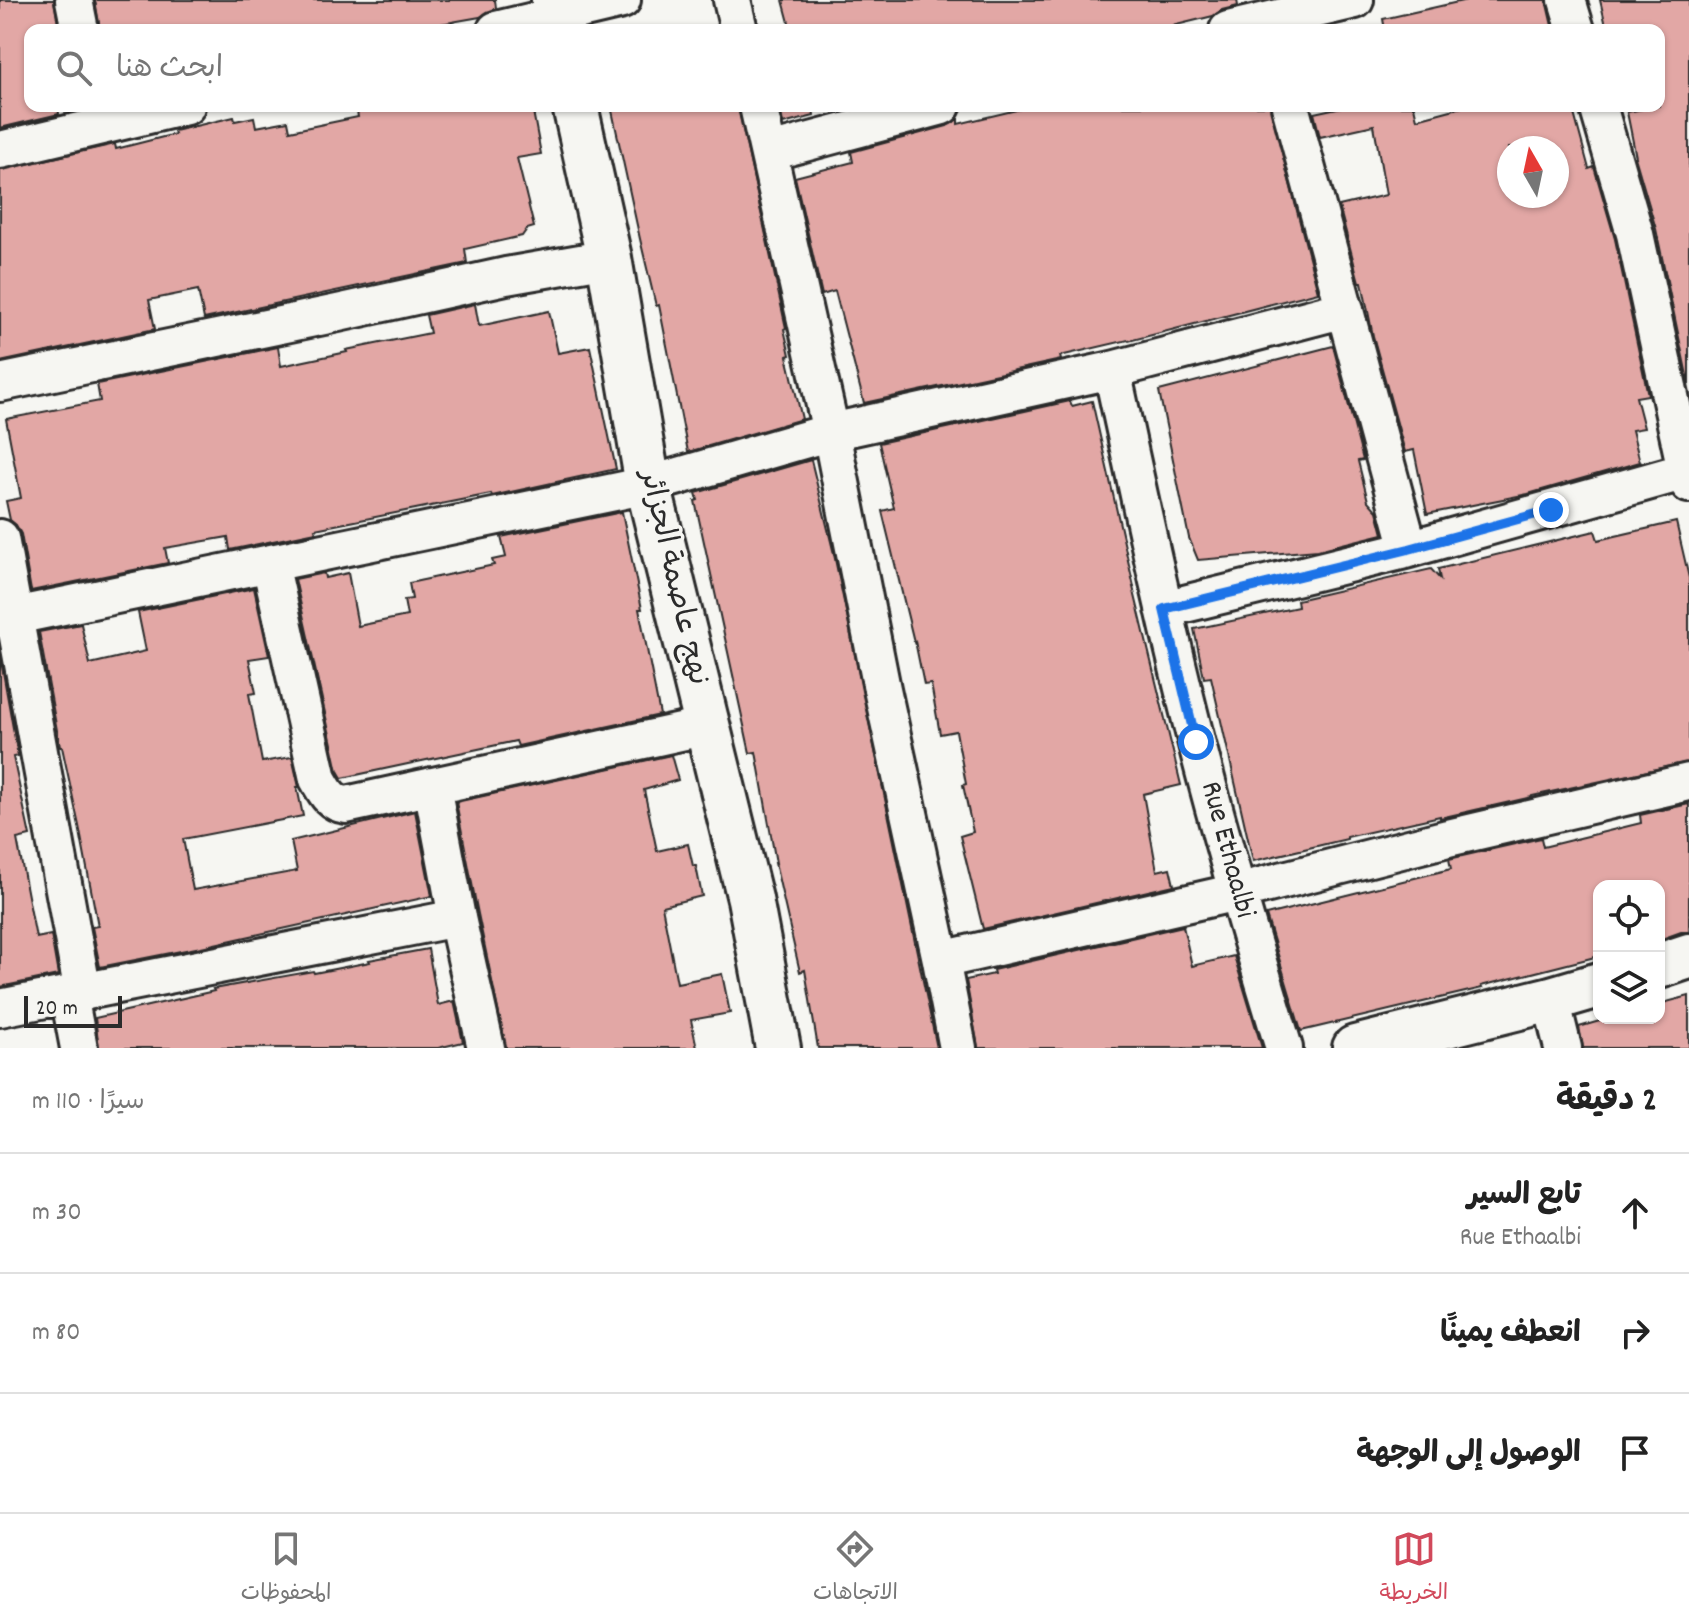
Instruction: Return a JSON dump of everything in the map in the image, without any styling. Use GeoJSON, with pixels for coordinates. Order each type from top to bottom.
{"type":"FeatureCollection","features":[{"type":"Feature","properties":{"kind":"street"},"geometry":{"type":"LineString","coordinates":[[74,0],[79,24]]}},
{"type":"Feature","properties":{"kind":"street"},"geometry":{"type":"LineString","coordinates":[[520,24],[622,0]]}},
{"type":"Feature","properties":{"kind":"street"},"geometry":{"type":"LineString","coordinates":[[732,0],[738,24]]}},
{"type":"Feature","properties":{"kind":"street"},"geometry":{"type":"LineString","coordinates":[[1246,24],[1266,17],[1355,0]]}},
{"type":"Feature","properties":{"kind":"street"},"geometry":{"type":"LineString","coordinates":[[1567,0],[1574,24]]}},
{"type":"Feature","properties":{"kind":"street"},"geometry":{"type":"LineString","coordinates":[[0,150],[100,116],[134,112]]}},
{"type":"Feature","properties":{"kind":"street","name":"نهج عاصمة الجزائر"},"geometry":{"type":"LineString","coordinates":[[576,112],[609,258],[648,485],[750,899],[778,1048]]}},
{"type":"Feature","properties":{"kind":"street"},"geometry":{"type":"LineString","coordinates":[[760,112],[831,432],[958,1048]]}},
{"type":"Feature","properties":{"kind":"street"},"geometry":{"type":"LineString","coordinates":[[770,152],[920,112]]}},
{"type":"Feature","properties":{"kind":"street"},"geometry":{"type":"LineString","coordinates":[[1292,112],[1409,549]]}},
{"type":"Feature","properties":{"kind":"street"},"geometry":{"type":"LineString","coordinates":[[1164,609],[1688,477],[1635,234],[1600,112]]}},
{"type":"Feature","properties":{"kind":"street"},"geometry":{"type":"LineString","coordinates":[[0,383],[506,276],[609,258]]}},
{"type":"Feature","properties":{"kind":"street"},"geometry":{"type":"LineString","coordinates":[[7,618],[648,485],[831,432],[1112,370],[1345,309]]}},
{"type":"Feature","properties":{"kind":"street","name":"Rue Ethaalbi"},"geometry":{"type":"LineString","coordinates":[[1112,370],[1196,742],[1284,1048]]}},
{"type":"Feature","properties":{"kind":"street"},"geometry":{"type":"LineString","coordinates":[[0,538],[7,618],[76,994],[79,1048]]}},
{"type":"Feature","properties":{"kind":"street"},"geometry":{"type":"LineString","coordinates":[[270,563],[318,779],[336,804],[346,805],[708,726]]}},
{"type":"Feature","properties":{"kind":"street"},"geometry":{"type":"LineString","coordinates":[[941,960],[1689,782]]}},
{"type":"Feature","properties":{"kind":"street"},"geometry":{"type":"LineString","coordinates":[[432,786],[486,1048]]}},
{"type":"Feature","properties":{"kind":"street"},"geometry":{"type":"LineString","coordinates":[[0,1008],[457,918]]}},
{"type":"Feature","properties":{"kind":"street"},"geometry":{"type":"LineString","coordinates":[[1665,964],[1689,956]]}},
{"type":"Feature","properties":{"kind":"street"},"geometry":{"type":"LineString","coordinates":[[1355,1048],[1593,987]]}},
{"type":"Feature","properties":{"kind":"street"},"geometry":{"type":"LineString","coordinates":[[1551,999],[1563,1048]]}},
{"type":"Feature","properties":{"kind":"building"},"geometry":{"type":"Polygon","coordinates":[[[0,0],[54,0],[58,24],[24,24],[24,112],[59,114],[0,128],[0,0]]]}},
{"type":"Feature","properties":{"kind":"building"},"geometry":{"type":"Polygon","coordinates":[[[95,0],[495,0],[496,8],[480,17],[440,24],[99,24],[95,0]]]}},
{"type":"Feature","properties":{"kind":"building"},"geometry":{"type":"Polygon","coordinates":[[[783,0],[1237,0],[1238,6],[1180,24],[789,24],[783,0]]]}},
{"type":"Feature","properties":{"kind":"building"},"geometry":{"type":"Polygon","coordinates":[[[1467,0],[1546,0],[1552,24],[1384,24],[1383,19],[1467,0]]]}},
{"type":"Feature","properties":{"kind":"building"},"geometry":{"type":"Polygon","coordinates":[[[1600,0],[1689,0],[1689,385],[1627,112],[1665,112],[1665,24],[1606,24],[1600,0]]]}},
{"type":"Feature","properties":{"kind":"building"},"geometry":{"type":"Polygon","coordinates":[[[357,112],[533,112],[541,154],[517,158],[534,227],[527,229],[522,236],[465,249],[467,263],[204,319],[198,290],[149,300],[155,329],[0,362],[0,170],[115,144],[116,149],[234,117],[235,121],[254,117],[256,127],[288,121],[290,131],[358,117],[357,112]]]}},
{"type":"Feature","properties":{"kind":"building"},"geometry":{"type":"Polygon","coordinates":[[[612,112],[739,112],[786,328],[790,355],[787,356],[802,419],[688,452],[659,305],[656,306],[612,112]]]}},
{"type":"Feature","properties":{"kind":"building"},"geometry":{"type":"Polygon","coordinates":[[[781,112],[814,112],[814,116],[783,124],[781,112]]]}},
{"type":"Feature","properties":{"kind":"building"},"geometry":{"type":"Polygon","coordinates":[[[1008,112],[1272,112],[1318,292],[1060,356],[1061,360],[864,403],[835,291],[822,295],[795,177],[853,162],[851,152],[947,126],[958,119],[958,124],[1008,112]]]}},
{"type":"Feature","properties":{"kind":"building"},"geometry":{"type":"Polygon","coordinates":[[[1415,112],[1417,119],[1443,112],[1574,112],[1589,169],[1594,167],[1615,239],[1648,395],[1636,397],[1644,428],[1632,430],[1640,462],[1528,494],[1427,514],[1414,450],[1405,452],[1373,336],[1362,282],[1359,282],[1339,206],[1386,195],[1374,125],[1320,137],[1314,113],[1415,112]]]}},
{"type":"Feature","properties":{"kind":"building"},"geometry":{"type":"Polygon","coordinates":[[[475,304],[479,326],[549,311],[558,353],[590,347],[616,469],[315,529],[316,532],[230,550],[228,537],[165,548],[168,563],[31,591],[21,534],[10,520],[6,501],[21,498],[6,419],[100,401],[97,384],[278,347],[281,366],[430,333],[426,315],[475,304]]]}},
{"type":"Feature","properties":{"kind":"building"},"geometry":{"type":"Polygon","coordinates":[[[1333,346],[1363,460],[1358,461],[1368,501],[1377,511],[1383,534],[1318,550],[1198,560],[1189,538],[1159,391],[1333,346]]]}},
{"type":"Feature","properties":{"kind":"building"},"geometry":{"type":"Polygon","coordinates":[[[1070,401],[1072,406],[1092,401],[1181,785],[1143,794],[1157,871],[1170,868],[1174,885],[983,929],[960,836],[973,832],[956,731],[940,734],[931,684],[924,685],[882,511],[894,508],[879,443],[1070,401]]]}},
{"type":"Feature","properties":{"kind":"building"},"geometry":{"type":"Polygon","coordinates":[[[811,460],[834,554],[937,1048],[818,1048],[805,970],[800,972],[775,863],[756,752],[750,753],[695,501],[698,500],[696,493],[811,460]]]}},
{"type":"Feature","properties":{"kind":"building"},"geometry":{"type":"Polygon","coordinates":[[[622,512],[660,715],[518,746],[516,741],[342,778],[295,579],[324,573],[325,578],[348,573],[358,626],[407,616],[404,600],[412,599],[409,583],[494,565],[492,560],[506,557],[501,537],[622,512]]]}},
{"type":"Feature","properties":{"kind":"building"},"geometry":{"type":"Polygon","coordinates":[[[1676,522],[1689,578],[1689,762],[1347,837],[1253,861],[1211,677],[1204,678],[1194,629],[1298,607],[1297,600],[1431,569],[1440,579],[1438,569],[1595,531],[1598,540],[1676,522]]]}},
{"type":"Feature","properties":{"kind":"building"},"geometry":{"type":"Polygon","coordinates":[[[254,588],[269,656],[249,659],[256,693],[249,694],[262,762],[292,757],[303,816],[183,839],[193,890],[297,871],[291,841],[415,811],[432,896],[100,967],[92,927],[98,926],[39,632],[81,624],[90,664],[146,651],[138,612],[254,588]]]}},
{"type":"Feature","properties":{"kind":"building"},"geometry":{"type":"Polygon","coordinates":[[[0,655],[18,756],[13,757],[30,836],[17,839],[36,938],[51,935],[58,975],[0,987],[0,655]]]}},
{"type":"Feature","properties":{"kind":"building"},"geometry":{"type":"Polygon","coordinates":[[[671,755],[678,780],[644,790],[657,851],[688,844],[702,896],[662,906],[677,983],[722,974],[730,1013],[691,1020],[697,1048],[506,1048],[456,802],[671,755]]]}},
{"type":"Feature","properties":{"kind":"building"},"geometry":{"type":"Polygon","coordinates":[[[1689,804],[1689,932],[1665,938],[1665,880],[1593,880],[1593,958],[1482,988],[1301,1031],[1266,915],[1451,869],[1449,859],[1541,838],[1543,847],[1641,823],[1640,815],[1689,804]]]}},
{"type":"Feature","properties":{"kind":"building"},"geometry":{"type":"Polygon","coordinates":[[[1183,926],[1192,966],[1234,956],[1262,1048],[978,1048],[966,980],[994,974],[993,970],[1183,926]]]}},
{"type":"Feature","properties":{"kind":"building"},"geometry":{"type":"Polygon","coordinates":[[[428,949],[438,1005],[454,1001],[463,1042],[438,1048],[99,1048],[95,1018],[213,989],[314,973],[428,949]]]}},
{"type":"Feature","properties":{"kind":"building"},"geometry":{"type":"Polygon","coordinates":[[[1689,996],[1689,1048],[1583,1048],[1579,1027],[1593,1023],[1665,1024],[1665,1002],[1689,996]]]}},
{"type":"Feature","properties":{"kind":"route"},"geometry":{"type":"LineString","coordinates":[[1196,742],[1164,609],[1409,549],[1551,510]]}}]}
